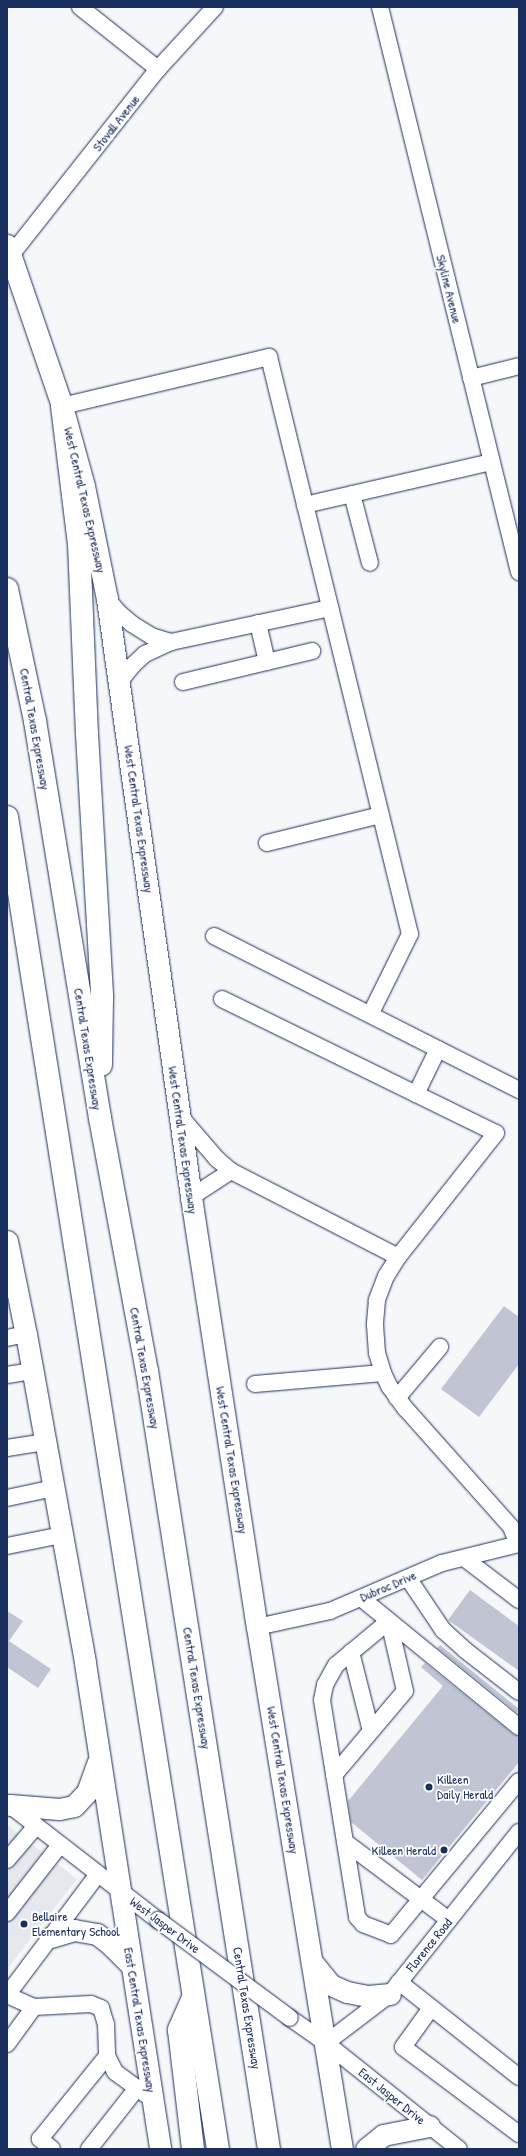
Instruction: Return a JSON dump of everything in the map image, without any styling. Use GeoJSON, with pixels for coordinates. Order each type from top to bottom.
{"type":"FeatureCollection","features":[{"type":"Feature","properties":{"kind":"highway"},"geometry":{"type":"LineString","coordinates":[[62,406],[79,544],[87,734],[102,998],[100,1118]]}},
{"type":"Feature","properties":{"kind":"highway","name":"Central Texas Expressway"},"geometry":{"type":"LineString","coordinates":[[7,589],[35,721],[100,1118],[147,1371],[269,2149]]}},
{"type":"Feature","properties":{"kind":"highway"},"geometry":{"type":"LineString","coordinates":[[7,817],[106,1431],[193,1998],[218,2149]]}},
{"type":"Feature","properties":{"kind":"highway"},"geometry":{"type":"LineString","coordinates":[[193,1998],[179,2030],[194,2149]]}},
{"type":"Feature","properties":{"kind":"main road","name":"West Central Texas Expressway"},"geometry":{"type":"LineString","coordinates":[[9,250],[62,406],[84,486],[107,599],[120,681],[191,1197],[258,1627],[326,2043]]}},
{"type":"Feature","properties":{"kind":"main road"},"geometry":{"type":"LineString","coordinates":[[7,1242],[17,1336],[33,1371],[85,1663],[119,1891]]}},
{"type":"Feature","properties":{"kind":"main road"},"geometry":{"type":"LineString","coordinates":[[8,1804],[59,1809],[74,1806],[87,1792],[99,1760]]}},
{"type":"Feature","properties":{"kind":"main road","name":"East Central Texas Expressway"},"geometry":{"type":"LineString","coordinates":[[119,1891],[130,1964],[145,2094],[160,2149]]}},
{"type":"Feature","properties":{"kind":"main road"},"geometry":{"type":"LineString","coordinates":[[51,1937],[74,1930],[97,1934],[112,1945],[130,1964]]}},
{"type":"Feature","properties":{"kind":"main road"},"geometry":{"type":"LineString","coordinates":[[313,1963],[331,1984],[347,1992],[368,1996],[395,1988]]}},
{"type":"Feature","properties":{"kind":"main road"},"geometry":{"type":"LineString","coordinates":[[326,2043],[342,2149]]}},
{"type":"Feature","properties":{"kind":"main road"},"geometry":{"type":"LineString","coordinates":[[366,2149],[383,2135],[429,2126]]}},
{"type":"Feature","properties":{"kind":"street"},"geometry":{"type":"LineString","coordinates":[[80,7],[158,69]]}},
{"type":"Feature","properties":{"kind":"street","name":"Stovall Avenue"},"geometry":{"type":"LineString","coordinates":[[9,250],[158,69],[215,7]]}},
{"type":"Feature","properties":{"kind":"street","name":"Skyline Avenue"},"geometry":{"type":"LineString","coordinates":[[380,7],[470,378],[519,572]]}},
{"type":"Feature","properties":{"kind":"street"},"geometry":{"type":"LineString","coordinates":[[62,406],[269,357],[410,934],[370,1015]]}},
{"type":"Feature","properties":{"kind":"street"},"geometry":{"type":"LineString","coordinates":[[470,378],[519,366]]}},
{"type":"Feature","properties":{"kind":"street"},"geometry":{"type":"LineString","coordinates":[[305,505],[492,462]]}},
{"type":"Feature","properties":{"kind":"street"},"geometry":{"type":"LineString","coordinates":[[352,494],[370,563]]}},
{"type":"Feature","properties":{"kind":"street"},"geometry":{"type":"LineString","coordinates":[[107,599],[119,613],[132,624],[151,636],[171,642]]}},
{"type":"Feature","properties":{"kind":"street"},"geometry":{"type":"LineString","coordinates":[[120,681],[132,666],[145,654],[171,642],[330,608]]}},
{"type":"Feature","properties":{"kind":"street"},"geometry":{"type":"LineString","coordinates":[[258,623],[267,662]]}},
{"type":"Feature","properties":{"kind":"street"},"geometry":{"type":"LineString","coordinates":[[183,682],[312,652]]}},
{"type":"Feature","properties":{"kind":"street"},"geometry":{"type":"LineString","coordinates":[[266,843],[381,815]]}},
{"type":"Feature","properties":{"kind":"street"},"geometry":{"type":"LineString","coordinates":[[214,936],[519,1090]]}},
{"type":"Feature","properties":{"kind":"street"},"geometry":{"type":"LineString","coordinates":[[222,999],[496,1133],[398,1256],[386,1276],[377,1300],[375,1325],[377,1353],[383,1373],[397,1398],[511,1527],[518,1544]]}},
{"type":"Feature","properties":{"kind":"street"},"geometry":{"type":"LineString","coordinates":[[416,1094],[438,1049]]}},
{"type":"Feature","properties":{"kind":"street"},"geometry":{"type":"LineString","coordinates":[[179,1115],[217,1159],[231,1171],[398,1256]]}},
{"type":"Feature","properties":{"kind":"street"},"geometry":{"type":"LineString","coordinates":[[191,1197],[231,1171]]}},
{"type":"Feature","properties":{"kind":"street"},"geometry":{"type":"LineString","coordinates":[[397,1398],[440,1347]]}},
{"type":"Feature","properties":{"kind":"street"},"geometry":{"type":"LineString","coordinates":[[7,1376],[33,1371]]}},
{"type":"Feature","properties":{"kind":"street"},"geometry":{"type":"LineString","coordinates":[[255,1384],[383,1373]]}},
{"type":"Feature","properties":{"kind":"street"},"geometry":{"type":"LineString","coordinates":[[7,1448],[45,1442]]}},
{"type":"Feature","properties":{"kind":"street"},"geometry":{"type":"LineString","coordinates":[[7,1498],[54,1488]]}},
{"type":"Feature","properties":{"kind":"street"},"geometry":{"type":"LineString","coordinates":[[7,1546],[62,1535]]}},
{"type":"Feature","properties":{"kind":"street","name":"Dubroc Drive"},"geometry":{"type":"LineString","coordinates":[[258,1627],[330,1611],[442,1563],[518,1544]]}},
{"type":"Feature","properties":{"kind":"street"},"geometry":{"type":"LineString","coordinates":[[464,1558],[519,1600]]}},
{"type":"Feature","properties":{"kind":"street"},"geometry":{"type":"LineString","coordinates":[[408,1578],[444,1630],[465,1650],[519,1692]]}},
{"type":"Feature","properties":{"kind":"street"},"geometry":{"type":"LineString","coordinates":[[361,1598],[519,1727]]}},
{"type":"Feature","properties":{"kind":"street"},"geometry":{"type":"LineString","coordinates":[[389,1621],[336,1665],[325,1685],[322,1700],[357,1917],[363,1924],[391,1936],[519,1781]]}},
{"type":"Feature","properties":{"kind":"street"},"geometry":{"type":"LineString","coordinates":[[334,1775],[405,1691],[389,1621]]}},
{"type":"Feature","properties":{"kind":"street"},"geometry":{"type":"LineString","coordinates":[[351,1652],[371,1731]]}},
{"type":"Feature","properties":{"kind":"street","name":"West Jasper Drive"},"geometry":{"type":"LineString","coordinates":[[8,1804],[119,1891],[326,2043]]}},
{"type":"Feature","properties":{"kind":"street"},"geometry":{"type":"LineString","coordinates":[[7,1860],[36,1826]]}},
{"type":"Feature","properties":{"kind":"street","name":"Florence Road"},"geometry":{"type":"LineString","coordinates":[[326,2043],[395,1988],[519,1832]]}},
{"type":"Feature","properties":{"kind":"street"},"geometry":{"type":"LineString","coordinates":[[345,1842],[449,1920]]}},
{"type":"Feature","properties":{"kind":"street"},"geometry":{"type":"LineString","coordinates":[[7,1914],[60,1845]]}},
{"type":"Feature","properties":{"kind":"street"},"geometry":{"type":"LineString","coordinates":[[89,2149],[145,2094],[115,2072],[107,2056],[106,2024],[101,2008],[90,2004],[34,2007],[7,1995],[98,1874]]}},
{"type":"Feature","properties":{"kind":"street"},"geometry":{"type":"LineString","coordinates":[[395,1988],[431,2008],[519,2077]]}},
{"type":"Feature","properties":{"kind":"street"},"geometry":{"type":"LineString","coordinates":[[7,2044],[34,2007]]}},
{"type":"Feature","properties":{"kind":"street"},"geometry":{"type":"LineString","coordinates":[[431,2008],[403,2047],[519,2134]]}},
{"type":"Feature","properties":{"kind":"street","name":"East Jasper Drive"},"geometry":{"type":"LineString","coordinates":[[326,2043],[429,2126],[450,2146]]}},
{"type":"Feature","properties":{"kind":"street"},"geometry":{"type":"LineString","coordinates":[[52,2149],[40,2140],[107,2056]]}},
{"type":"Feature","properties":{"kind":"shaded area","name":"Bellaire Elementary School"},"geometry":{"type":"Polygon","coordinates":[[[7,1825],[77,1879],[7,1969],[7,1825]]]}},
{"type":"Feature","properties":{"kind":"building"},"geometry":{"type":"Polygon","coordinates":[[[504,1306],[519,1317],[519,1364],[479,1417],[441,1389],[504,1306]]]}},
{"type":"Feature","properties":{"kind":"building"},"geometry":{"type":"Polygon","coordinates":[[[470,1590],[519,1626],[519,1671],[448,1620],[470,1590]]]}},
{"type":"Feature","properties":{"kind":"building"},"geometry":{"type":"Polygon","coordinates":[[[7,1611],[23,1621],[9,1641],[51,1669],[38,1688],[7,1667],[7,1611]]]}},
{"type":"Feature","properties":{"kind":"building"},"geometry":{"type":"Polygon","coordinates":[[[440,1645],[519,1709],[517,1712],[437,1648],[440,1645]]]}},
{"type":"Feature","properties":{"kind":"building","name":"Killeen Daily Herald"},"geometry":{"type":"Polygon","coordinates":[[[425,1663],[513,1734],[519,1736],[519,1762],[422,1880],[351,1822],[348,1801],[443,1686],[421,1667],[425,1663]]]}},
{"type":"Feature","properties":{"kind":"place","name":"Killeen Daily Herald"},"geometry":{"type":"Point","coordinates":[429,1787]}},
{"type":"Feature","properties":{"kind":"place","name":"Killeen Herald"},"geometry":{"type":"Point","coordinates":[444,1850]}},
{"type":"Feature","properties":{"kind":"place","name":"Bellaire Elementary School"},"geometry":{"type":"Point","coordinates":[24,1924]}}]}
